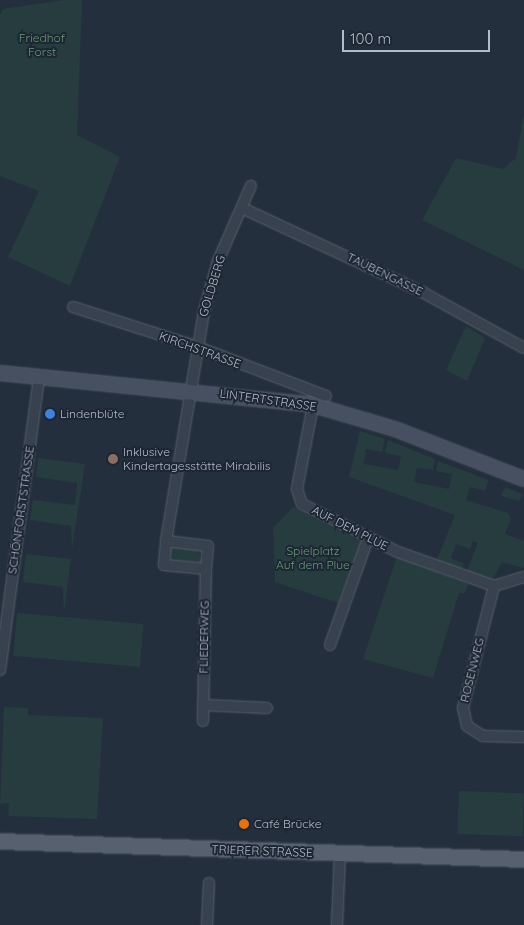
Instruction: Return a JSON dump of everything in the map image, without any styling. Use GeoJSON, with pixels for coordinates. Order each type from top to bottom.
{"type":"FeatureCollection","features":[{"type":"Feature","properties":{"kind":"main road","name":"LINTERTSTRASSE"},"geometry":{"type":"LineString","coordinates":[[0,373],[39,379],[193,391],[313,405],[395,429],[524,479]]}},
{"type":"Feature","properties":{"kind":"main road","name":"TRIERER STRASSE"},"geometry":{"type":"LineString","coordinates":[[0,841],[524,859]]}},
{"type":"Feature","properties":{"kind":"street","name":"GOLDBERG"},"geometry":{"type":"LineString","coordinates":[[193,391],[196,346],[218,261],[251,186]]}},
{"type":"Feature","properties":{"kind":"street","name":"TAUBENGASSE"},"geometry":{"type":"LineString","coordinates":[[242,208],[424,292],[524,348]]}},
{"type":"Feature","properties":{"kind":"street","name":"KIRCHSTRASSE"},"geometry":{"type":"LineString","coordinates":[[73,308],[196,346],[326,396]]}},
{"type":"Feature","properties":{"kind":"street","name":"SCHÖNFORSTSTRASSE"},"geometry":{"type":"LineString","coordinates":[[0,670],[39,379]]}},
{"type":"Feature","properties":{"kind":"street"},"geometry":{"type":"LineString","coordinates":[[193,391],[166,542],[164,565],[206,569]]}},
{"type":"Feature","properties":{"kind":"street","name":"AUF DEM PLUE"},"geometry":{"type":"LineString","coordinates":[[313,405],[298,497],[368,538],[494,586]]}},
{"type":"Feature","properties":{"kind":"street"},"geometry":{"type":"LineString","coordinates":[[330,645],[368,538]]}},
{"type":"Feature","properties":{"kind":"street","name":"FLIEDERWEG"},"geometry":{"type":"LineString","coordinates":[[166,542],[208,546],[203,722]]}},
{"type":"Feature","properties":{"kind":"street"},"geometry":{"type":"LineString","coordinates":[[494,586],[524,577]]}},
{"type":"Feature","properties":{"kind":"street","name":"ROSENWEG"},"geometry":{"type":"LineString","coordinates":[[494,586],[463,708],[467,726],[483,736],[524,737]]}},
{"type":"Feature","properties":{"kind":"street"},"geometry":{"type":"LineString","coordinates":[[203,705],[267,708]]}},
{"type":"Feature","properties":{"kind":"street"},"geometry":{"type":"LineString","coordinates":[[337,925],[340,853]]}},
{"type":"Feature","properties":{"kind":"street"},"geometry":{"type":"LineString","coordinates":[[207,925],[209,883]]}},
{"type":"Feature","properties":{"kind":"green space","name":"Friedhof Forst"},"geometry":{"type":"Polygon","coordinates":[[[63,0],[82,0],[77,135],[120,157],[70,286],[8,257],[39,191],[0,176],[0,15],[3,9],[63,0]]]}},
{"type":"Feature","properties":{"kind":"green space"},"geometry":{"type":"Polygon","coordinates":[[[524,114],[524,270],[422,220],[456,158],[503,169],[516,158],[524,114]]]}},
{"type":"Feature","properties":{"kind":"green space"},"geometry":{"type":"Polygon","coordinates":[[[466,326],[485,338],[467,381],[446,370],[466,326]]]}},
{"type":"Feature","properties":{"kind":"green space"},"geometry":{"type":"Polygon","coordinates":[[[360,431],[385,439],[382,452],[366,449],[364,464],[398,470],[401,456],[385,453],[388,440],[435,459],[433,470],[417,468],[414,482],[449,489],[452,474],[436,471],[438,461],[489,480],[485,491],[470,487],[466,500],[508,513],[511,519],[505,534],[524,541],[524,568],[502,562],[492,581],[466,573],[478,543],[473,541],[470,549],[456,544],[451,558],[464,564],[461,571],[436,562],[455,515],[349,477],[360,431]]]}},
{"type":"Feature","properties":{"kind":"green space"},"geometry":{"type":"Polygon","coordinates":[[[38,458],[85,464],[72,549],[71,526],[30,520],[33,500],[75,505],[77,483],[36,477],[38,458]]]}},
{"type":"Feature","properties":{"kind":"green space"},"geometry":{"type":"Polygon","coordinates":[[[505,487],[523,494],[519,501],[501,496],[505,487]]]}},
{"type":"Feature","properties":{"kind":"green space","name":"Spielplatz Auf dem Plue"},"geometry":{"type":"Polygon","coordinates":[[[293,507],[361,542],[338,603],[275,582],[273,528],[293,507]]]}},
{"type":"Feature","properties":{"kind":"green space"},"geometry":{"type":"Polygon","coordinates":[[[173,546],[198,549],[202,562],[172,561],[169,550],[173,546]]]}},
{"type":"Feature","properties":{"kind":"green space"},"geometry":{"type":"Polygon","coordinates":[[[26,554],[71,559],[64,613],[63,587],[23,582],[26,554]]]}},
{"type":"Feature","properties":{"kind":"green space"},"geometry":{"type":"Polygon","coordinates":[[[397,556],[468,584],[465,593],[459,593],[433,678],[363,659],[397,556]]]}},
{"type":"Feature","properties":{"kind":"green space"},"geometry":{"type":"Polygon","coordinates":[[[17,613],[144,624],[140,667],[13,656],[17,613]]]}},
{"type":"Feature","properties":{"kind":"green space"},"geometry":{"type":"Polygon","coordinates":[[[4,707],[28,708],[28,715],[103,718],[97,819],[8,816],[9,803],[0,804],[4,707]]]}},
{"type":"Feature","properties":{"kind":"green space"},"geometry":{"type":"Polygon","coordinates":[[[459,791],[524,793],[522,836],[457,834],[459,791]]]}},
{"type":"Feature","properties":{"kind":"place","name":"Lindenblüte"},"geometry":{"type":"Point","coordinates":[50,414]}},
{"type":"Feature","properties":{"kind":"place","name":"Inklusive Kindertagesstätte Mirabilis"},"geometry":{"type":"Point","coordinates":[113,459]}},
{"type":"Feature","properties":{"kind":"place","name":"Café Brücke"},"geometry":{"type":"Point","coordinates":[244,824]}}]}
